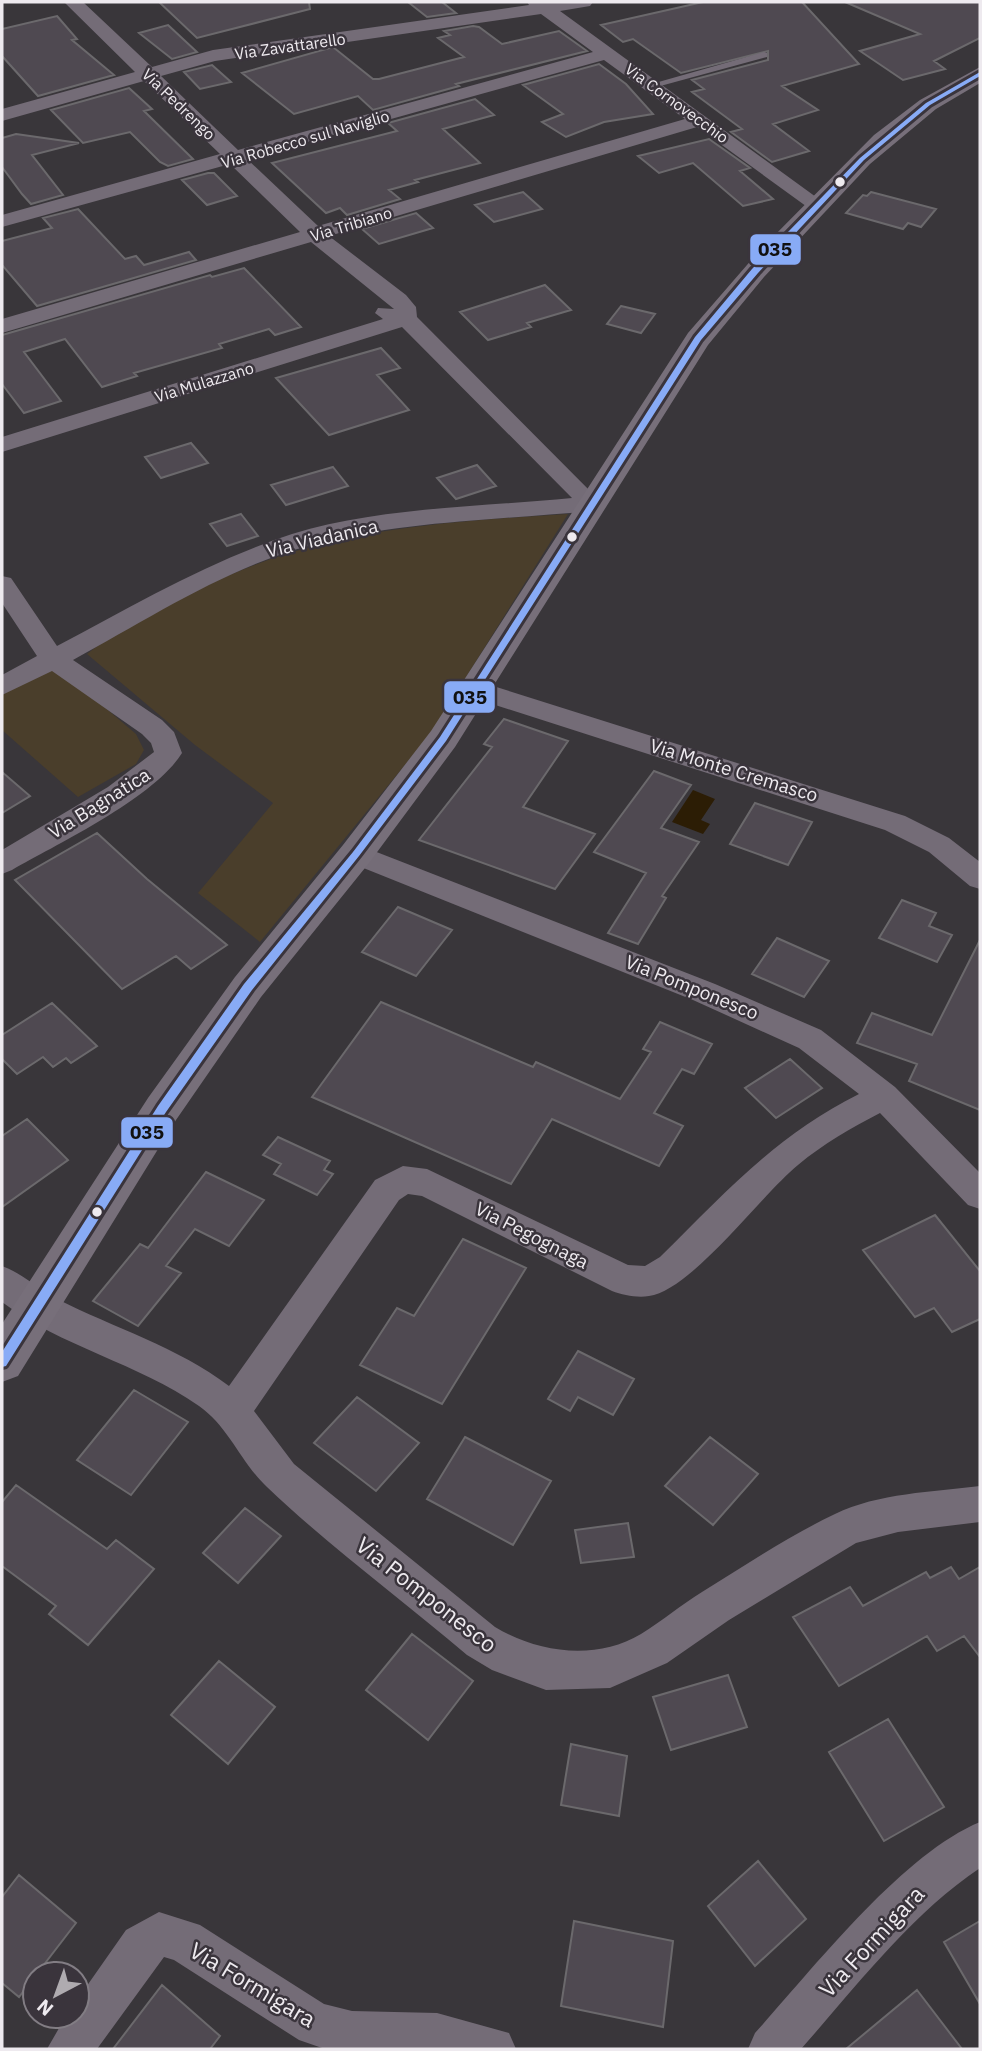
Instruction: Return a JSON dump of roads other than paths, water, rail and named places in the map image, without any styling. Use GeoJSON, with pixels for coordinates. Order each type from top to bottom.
{"type":"FeatureCollection","features":[{"type":"Feature","properties":{"kind":"street","name":"Via Zavattarello"},"geometry":{"type":"LineString","coordinates":[[9,113],[213,57],[540,5],[584,2]]}},
{"type":"Feature","properties":{"kind":"street","name":"Via Pedrengo"},"geometry":{"type":"LineString","coordinates":[[84,5],[147,73],[316,234],[376,305],[390,315],[406,319],[590,504]]}},
{"type":"Feature","properties":{"kind":"street","name":"Via Cornovecchio"},"geometry":{"type":"LineString","coordinates":[[540,5],[817,205]]}},
{"type":"Feature","properties":{"kind":"street","name":"Via Robecco sul Naviglio"},"geometry":{"type":"LineString","coordinates":[[2,221],[235,159],[608,53]]}},
{"type":"Feature","properties":{"kind":"street"},"geometry":{"type":"LineString","coordinates":[[2,1362],[140,1143],[248,987],[430,758],[590,504],[685,357],[722,306],[817,205],[910,115],[980,74]]}},
{"type":"Feature","properties":{"kind":"street"},"geometry":{"type":"LineString","coordinates":[[2,95],[9,113]]}},
{"type":"Feature","properties":{"kind":"street","name":"Via Tribiano"},"geometry":{"type":"LineString","coordinates":[[2,326],[701,120]]}},
{"type":"Feature","properties":{"kind":"street","name":"Via Mulazzano"},"geometry":{"type":"LineString","coordinates":[[2,445],[406,319]]}},
{"type":"Feature","properties":{"kind":"street","name":"Via Viadanica"},"geometry":{"type":"LineString","coordinates":[[2,686],[232,564],[303,539],[380,523],[590,504]]}},
{"type":"Feature","properties":{"kind":"street"},"geometry":{"type":"LineString","coordinates":[[2,584],[52,658]]}},
{"type":"Feature","properties":{"kind":"street","name":"Via Bagnatica"},"geometry":{"type":"LineString","coordinates":[[2,863],[142,778],[164,760],[168,753],[164,739],[152,727],[52,658]]}},
{"type":"Feature","properties":{"kind":"street","name":"Via Monte Cremasco"},"geometry":{"type":"LineString","coordinates":[[474,689],[895,823],[939,845],[980,878]]}},
{"type":"Feature","properties":{"kind":"street","name":"Via Pomponesco"},"geometry":{"type":"LineString","coordinates":[[356,854],[790,1028],[828,1050],[884,1096],[980,1195]]}},
{"type":"Feature","properties":{"kind":"street","name":"Via Pegognaga"},"geometry":{"type":"LineString","coordinates":[[233,1411],[363,1220],[395,1183],[410,1179],[427,1183],[624,1280],[649,1281],[671,1268],[785,1156],[831,1123],[884,1096]]}},
{"type":"Feature","properties":{"kind":"street","name":"Via Pomponesco"},"geometry":{"type":"LineString","coordinates":[[2,1281],[36,1306],[188,1380],[233,1411],[256,1451],[281,1476],[481,1641],[506,1656],[546,1670],[603,1669],[637,1658],[715,1606],[848,1527],[898,1514],[980,1504]]}},
{"type":"Feature","properties":{"kind":"street","name":"Via Formigara"},"geometry":{"type":"LineString","coordinates":[[771,2049],[870,1940],[939,1870],[980,1843]]}},
{"type":"Feature","properties":{"kind":"street","name":"Via Formigara"},"geometry":{"type":"LineString","coordinates":[[69,2049],[142,1946],[159,1934],[184,1941],[314,2024],[352,2034],[437,2036],[493,2049]]}},
{"type":"Feature","properties":{"kind":"lane"},"geometry":{"type":"LineString","coordinates":[[653,85],[765,55]]}}]}
